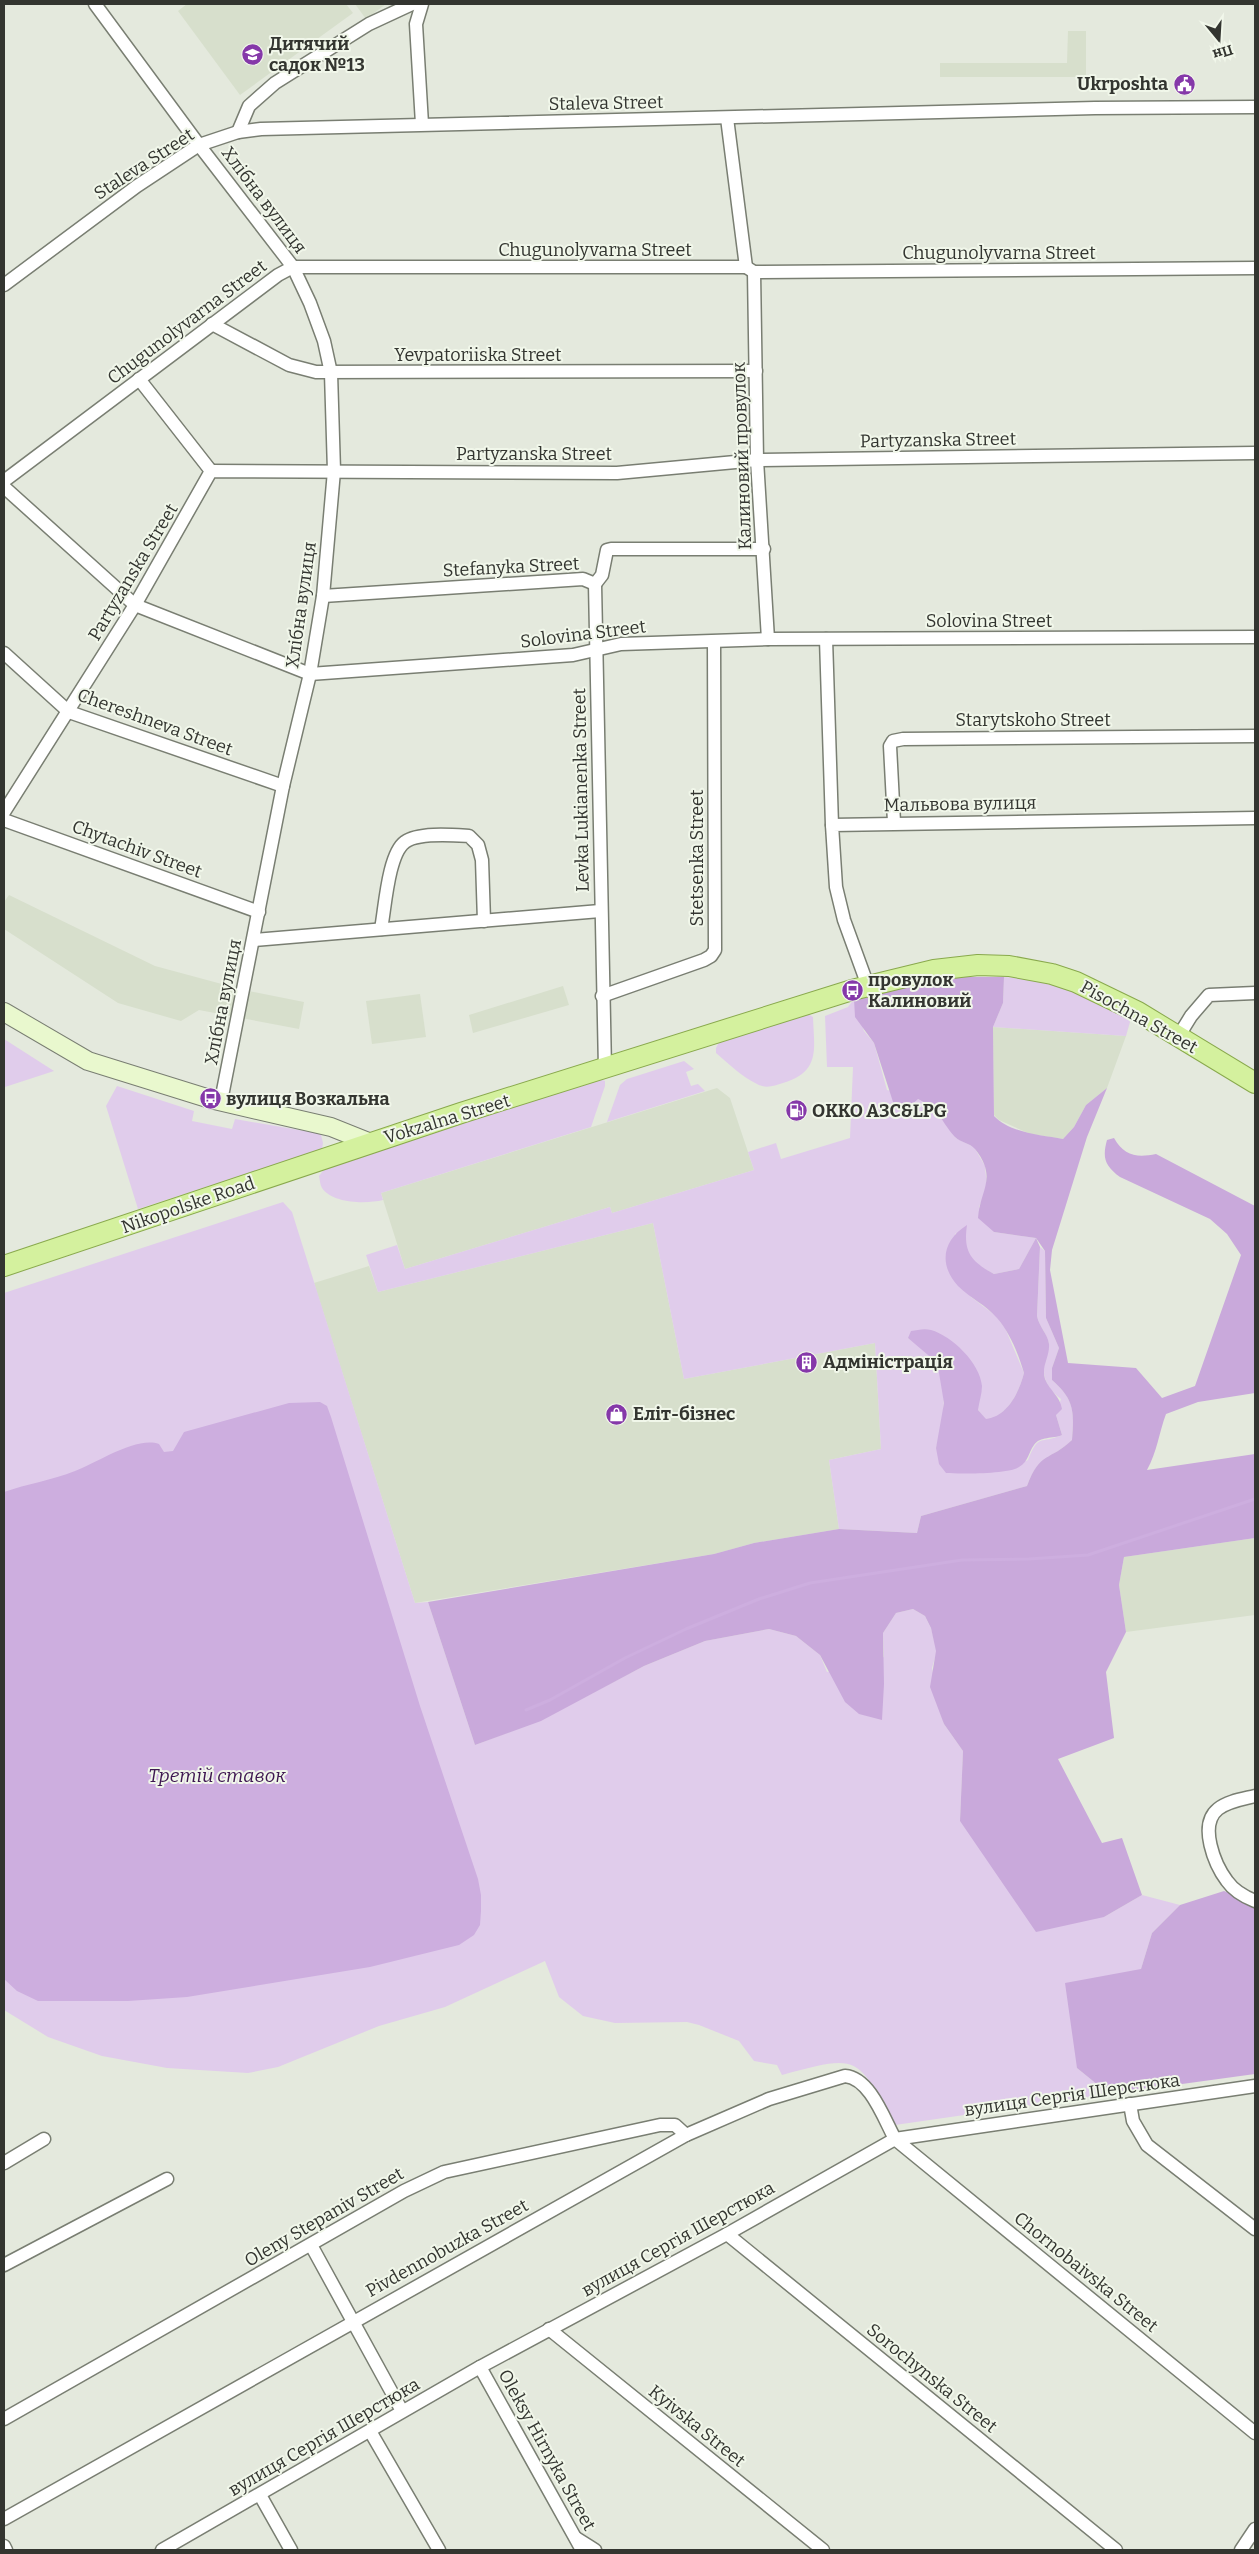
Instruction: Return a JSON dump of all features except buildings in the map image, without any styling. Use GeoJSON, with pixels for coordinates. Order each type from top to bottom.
{"type":"FeatureCollection","features":[{"type":"Feature","properties":{"kind":"main road","name":"Pisochna Street"},"geometry":{"type":"LineString","coordinates":[[868,986],[919,973],[958,966],[992,965],[1029,968],[1052,974],[1094,990],[1138,1012],[1178,1038],[1255,1082]]}},
{"type":"Feature","properties":{"kind":"main road","name":"Vokzalna Street"},"geometry":{"type":"LineString","coordinates":[[371,1143],[868,986]]}},
{"type":"Feature","properties":{"kind":"main road","name":"Nikopolske Road"},"geometry":{"type":"LineString","coordinates":[[4,1266],[371,1143]]}},
{"type":"Feature","properties":{"kind":"street","name":"Хлібна вулиця"},"geometry":{"type":"LineString","coordinates":[[95,4],[199,145],[294,267],[324,341],[331,373],[334,471],[323,596],[310,674],[283,786],[221,1101]]}},
{"type":"Feature","properties":{"kind":"street"},"geometry":{"type":"LineString","coordinates":[[238,132],[249,106],[275,83],[369,24],[412,4]]}},
{"type":"Feature","properties":{"kind":"street"},"geometry":{"type":"LineString","coordinates":[[422,4],[416,24],[422,124]]}},
{"type":"Feature","properties":{"kind":"street","name":"Staleva Street"},"geometry":{"type":"LineString","coordinates":[[4,285],[137,186],[199,145],[238,132],[291,127],[1096,108],[1255,107]]}},
{"type":"Feature","properties":{"kind":"street","name":"Калиновий провулок"},"geometry":{"type":"LineString","coordinates":[[727,118],[750,269],[756,371],[757,460],[764,549],[768,639]]}},
{"type":"Feature","properties":{"kind":"street","name":"Chugunolyvarna Street"},"geometry":{"type":"LineString","coordinates":[[4,481],[278,275],[294,267],[750,269],[1255,268]]}},
{"type":"Feature","properties":{"kind":"street","name":"Yevpatoriiska Street"},"geometry":{"type":"LineString","coordinates":[[212,324],[289,365],[311,371],[331,373],[756,371]]}},
{"type":"Feature","properties":{"kind":"street"},"geometry":{"type":"LineString","coordinates":[[140,379],[211,471]]}},
{"type":"Feature","properties":{"kind":"street","name":"Partyzanska Street"},"geometry":{"type":"LineString","coordinates":[[4,812],[135,605],[211,471],[617,472],[757,460],[1255,453]]}},
{"type":"Feature","properties":{"kind":"street","name":"Solovina Street"},"geometry":{"type":"LineString","coordinates":[[4,488],[135,605],[310,674],[573,655],[621,644],[768,639],[1255,637]]}},
{"type":"Feature","properties":{"kind":"street","name":"Stefanyka Street"},"geometry":{"type":"LineString","coordinates":[[323,596],[584,579],[595,584],[602,575],[607,550],[611,549],[764,549]]}},
{"type":"Feature","properties":{"kind":"street","name":"Levka Lukianenka Street"},"geometry":{"type":"LineString","coordinates":[[595,584],[600,911],[605,1069]]}},
{"type":"Feature","properties":{"kind":"street"},"geometry":{"type":"LineString","coordinates":[[826,639],[836,887],[868,986]]}},
{"type":"Feature","properties":{"kind":"street","name":"Stetsenka Street"},"geometry":{"type":"LineString","coordinates":[[602,996],[704,960],[712,956],[715,950],[714,642]]}},
{"type":"Feature","properties":{"kind":"street","name":"Chereshneva Street"},"geometry":{"type":"LineString","coordinates":[[4,653],[68,712],[283,786]]}},
{"type":"Feature","properties":{"kind":"street","name":"Starytskoho Street"},"geometry":{"type":"LineString","coordinates":[[894,822],[890,746],[893,741],[903,739],[1255,736]]}},
{"type":"Feature","properties":{"kind":"street","name":"Мальвова вулиця"},"geometry":{"type":"LineString","coordinates":[[832,825],[894,822],[1255,818]]}},
{"type":"Feature","properties":{"kind":"street","name":"Chytachiv Street"},"geometry":{"type":"LineString","coordinates":[[4,820],[259,912]]}},
{"type":"Feature","properties":{"kind":"street"},"geometry":{"type":"LineString","coordinates":[[381,929],[395,852],[406,841],[424,836],[469,836],[478,844],[482,860],[484,921]]}},
{"type":"Feature","properties":{"kind":"street"},"geometry":{"type":"LineString","coordinates":[[254,940],[600,911]]}},
{"type":"Feature","properties":{"kind":"street"},"geometry":{"type":"LineString","coordinates":[[1178,1038],[1195,1010],[1209,995],[1255,993]]}},
{"type":"Feature","properties":{"kind":"street","name":"Vokzalna Street"},"geometry":{"type":"LineString","coordinates":[[4,1012],[88,1061],[221,1101],[331,1127],[371,1143]]}},
{"type":"Feature","properties":{"kind":"street"},"geometry":{"type":"LineString","coordinates":[[1255,1796],[1218,1809],[1213,1815],[1209,1830],[1215,1859],[1228,1882],[1237,1892],[1255,1901]]}},
{"type":"Feature","properties":{"kind":"street","name":"Pivdennobuzka Street"},"geometry":{"type":"LineString","coordinates":[[4,2519],[351,2321],[686,2134],[769,2100],[846,2076],[855,2077],[865,2085],[894,2139]]}},
{"type":"Feature","properties":{"kind":"street","name":"вулиця Сергія Шерстюка"},"geometry":{"type":"LineString","coordinates":[[162,2550],[480,2367],[727,2234],[894,2139],[1255,2086]]}},
{"type":"Feature","properties":{"kind":"street"},"geometry":{"type":"LineString","coordinates":[[1130,2104],[1133,2121],[1147,2144],[1255,2229]]}},
{"type":"Feature","properties":{"kind":"street","name":"Oleny Stepaniv Street"},"geometry":{"type":"LineString","coordinates":[[4,2419],[404,2191],[444,2172],[660,2125],[675,2125],[686,2134]]}},
{"type":"Feature","properties":{"kind":"street"},"geometry":{"type":"LineString","coordinates":[[4,2163],[44,2139]]}},
{"type":"Feature","properties":{"kind":"street","name":"Chornobaivska Street"},"geometry":{"type":"LineString","coordinates":[[894,2139],[1255,2433]]}},
{"type":"Feature","properties":{"kind":"street"},"geometry":{"type":"LineString","coordinates":[[4,2265],[167,2179]]}},
{"type":"Feature","properties":{"kind":"street","name":"Sorochynska Street"},"geometry":{"type":"LineString","coordinates":[[727,2234],[1116,2550]]}},
{"type":"Feature","properties":{"kind":"street"},"geometry":{"type":"LineString","coordinates":[[311,2245],[402,2411]]}},
{"type":"Feature","properties":{"kind":"street","name":"Kyivska Street"},"geometry":{"type":"LineString","coordinates":[[549,2329],[823,2550]]}},
{"type":"Feature","properties":{"kind":"street","name":"Oleksy Hirnyka Street"},"geometry":{"type":"LineString","coordinates":[[480,2367],[582,2550]]}},
{"type":"Feature","properties":{"kind":"street"},"geometry":{"type":"LineString","coordinates":[[370,2431],[439,2550]]}},
{"type":"Feature","properties":{"kind":"street"},"geometry":{"type":"LineString","coordinates":[[260,2495],[291,2550]]}},
{"type":"Feature","properties":{"kind":"street"},"geometry":{"type":"LineString","coordinates":[[1241,2550],[1255,2530]]}},
{"type":"Feature","properties":{"kind":"street"},"geometry":{"type":"LineString","coordinates":[[575,2537],[595,2550]]}},
{"type":"Feature","properties":{"kind":"street"},"geometry":{"type":"LineString","coordinates":[[4,2546],[6,2550]]}},
{"type":"Feature","properties":{"kind":"shaded area","name":"Дитячий садок №13"},"geometry":{"type":"Polygon","coordinates":[[[187,4],[346,4],[353,13],[240,95],[178,11],[187,4]]]}},
{"type":"Feature","properties":{"kind":"shaded area"},"geometry":{"type":"Polygon","coordinates":[[[355,4],[386,4],[366,19],[355,4]]]}},
{"type":"Feature","properties":{"kind":"shaded area"},"geometry":{"type":"Polygon","coordinates":[[[1068,31],[1086,31],[1086,77],[940,77],[940,63],[1067,63],[1068,31]]]}},
{"type":"Feature","properties":{"kind":"shaded area"},"geometry":{"type":"Polygon","coordinates":[[[9,895],[155,966],[244,990],[304,1002],[299,1029],[199,1010],[181,1021],[118,1003],[4,929],[4,902],[9,895]]]}},
{"type":"Feature","properties":{"kind":"shaded area"},"geometry":{"type":"Polygon","coordinates":[[[954,977],[1004,977],[1003,1003],[993,1027],[994,1116],[1001,1122],[1017,1130],[1063,1139],[1074,1127],[1086,1105],[1107,1088],[1087,1137],[1052,1250],[1050,1270],[1068,1363],[1136,1368],[1162,1398],[1195,1386],[1241,1255],[1227,1234],[1210,1219],[1115,1173],[1108,1165],[1105,1157],[1107,1140],[1114,1138],[1122,1149],[1132,1154],[1143,1156],[1156,1154],[1255,1206],[1255,1393],[1198,1402],[1166,1414],[1156,1449],[1147,1470],[1255,1454],[1255,1538],[1124,1557],[1119,1585],[1126,1632],[1106,1672],[1114,1738],[1058,1759],[1102,1843],[1122,1838],[1142,1895],[1104,1917],[1036,1932],[960,1821],[963,1751],[944,1724],[930,1687],[936,1651],[931,1628],[925,1616],[913,1609],[896,1613],[883,1633],[884,1684],[882,1720],[859,1714],[845,1702],[820,1655],[796,1636],[769,1629],[705,1641],[644,1666],[541,1721],[475,1745],[428,1602],[714,1554],[754,1543],[839,1529],[917,1533],[921,1516],[1027,1486],[1036,1467],[1072,1440],[1073,1414],[1069,1400],[1060,1387],[1052,1380],[1052,1368],[1059,1348],[1046,1318],[1045,1251],[1036,1238],[994,1232],[978,1218],[987,1176],[982,1159],[973,1147],[955,1137],[932,1107],[926,1103],[918,1099],[908,1108],[894,1105],[874,1043],[855,1017],[854,999],[923,981],[954,977]]]}},
{"type":"Feature","properties":{"kind":"shaded area"},"geometry":{"type":"Polygon","coordinates":[[[1004,977],[1051,985],[1081,994],[1126,1012],[1130,1022],[1126,1036],[993,1027],[1003,1003],[1004,977]]]}},
{"type":"Feature","properties":{"kind":"shaded area"},"geometry":{"type":"Polygon","coordinates":[[[563,986],[569,1005],[473,1033],[469,1015],[563,986]]]}},
{"type":"Feature","properties":{"kind":"shaded area"},"geometry":{"type":"Polygon","coordinates":[[[420,994],[426,1037],[372,1044],[366,1001],[420,994]]]}},
{"type":"Feature","properties":{"kind":"shaded area"},"geometry":{"type":"Polygon","coordinates":[[[854,999],[864,1031],[874,1043],[887,1090],[918,1099],[934,1107],[956,1138],[974,1147],[985,1166],[987,1188],[979,1207],[994,1232],[1036,1238],[1019,1269],[994,1274],[973,1260],[961,1239],[955,1233],[971,1297],[996,1316],[1005,1328],[1024,1373],[1016,1395],[1001,1414],[986,1420],[978,1410],[967,1356],[944,1336],[908,1338],[923,1348],[935,1361],[940,1371],[944,1404],[936,1448],[978,1473],[1004,1470],[1028,1460],[1038,1442],[1062,1435],[1056,1415],[1061,1399],[1049,1387],[1045,1377],[1045,1359],[1049,1345],[1037,1316],[1040,1247],[1045,1251],[1046,1318],[1059,1348],[1052,1368],[1052,1380],[1060,1387],[1069,1400],[1073,1414],[1072,1440],[1041,1462],[1027,1486],[921,1516],[917,1533],[839,1529],[829,1460],[881,1449],[875,1343],[684,1379],[653,1223],[378,1292],[366,1255],[397,1245],[405,1269],[610,1207],[612,1213],[754,1170],[748,1152],[776,1143],[781,1159],[850,1138],[853,1067],[827,1067],[825,1016],[848,1007],[854,999]]]}},
{"type":"Feature","properties":{"kind":"shaded area"},"geometry":{"type":"Polygon","coordinates":[[[808,1014],[813,1017],[813,1058],[804,1073],[795,1078],[773,1086],[760,1086],[741,1074],[716,1053],[719,1042],[808,1014]]]}},
{"type":"Feature","properties":{"kind":"shaded area"},"geometry":{"type":"Polygon","coordinates":[[[993,1027],[1126,1036],[1107,1088],[1086,1105],[1074,1127],[1063,1139],[1030,1134],[999,1120],[994,1115],[993,1027]]]}},
{"type":"Feature","properties":{"kind":"shaded area"},"geometry":{"type":"Polygon","coordinates":[[[4,1039],[54,1071],[5,1087],[4,1039]]]}},
{"type":"Feature","properties":{"kind":"shaded area"},"geometry":{"type":"Polygon","coordinates":[[[684,1061],[694,1069],[686,1072],[691,1086],[698,1084],[705,1091],[607,1122],[620,1085],[627,1079],[684,1061]]]}},
{"type":"Feature","properties":{"kind":"shaded area"},"geometry":{"type":"Polygon","coordinates":[[[602,1080],[605,1081],[605,1086],[591,1127],[381,1193],[383,1200],[351,1202],[334,1197],[321,1187],[319,1176],[325,1168],[390,1145],[602,1080]]]}},
{"type":"Feature","properties":{"kind":"shaded area"},"geometry":{"type":"Polygon","coordinates":[[[117,1086],[194,1111],[192,1121],[232,1129],[235,1119],[316,1133],[321,1135],[322,1149],[138,1209],[106,1106],[117,1086]]]}},
{"type":"Feature","properties":{"kind":"shaded area"},"geometry":{"type":"Polygon","coordinates":[[[717,1088],[730,1098],[754,1170],[612,1213],[610,1207],[405,1269],[381,1193],[717,1088]]]}},
{"type":"Feature","properties":{"kind":"shaded area"},"geometry":{"type":"Polygon","coordinates":[[[283,1202],[292,1212],[415,1603],[428,1602],[475,1745],[541,1720],[644,1666],[705,1641],[769,1629],[796,1636],[820,1655],[827,1672],[884,1657],[883,1633],[896,1613],[913,1609],[925,1616],[931,1628],[937,1651],[932,1668],[944,1724],[963,1751],[960,1821],[1104,1917],[1142,1895],[1180,1905],[1152,1933],[1141,1969],[1077,2068],[1109,2094],[895,2125],[872,2085],[863,2073],[853,2066],[842,2063],[827,2064],[782,2075],[777,2065],[754,2061],[739,2041],[699,2025],[687,2022],[615,2023],[583,2016],[559,1997],[545,1961],[445,2007],[379,2026],[278,2067],[248,2073],[167,2068],[102,2056],[48,2037],[4,2010],[4,1293],[283,1202]]]}},
{"type":"Feature","properties":{"kind":"shaded area","name":"Еліт-бізнес"},"geometry":{"type":"Polygon","coordinates":[[[653,1223],[684,1379],[875,1343],[881,1449],[829,1460],[839,1529],[754,1543],[714,1554],[415,1603],[314,1283],[369,1266],[378,1292],[653,1223]]]}},
{"type":"Feature","properties":{"kind":"shaded area"},"geometry":{"type":"Polygon","coordinates":[[[1255,1538],[1255,1615],[1126,1632],[1119,1585],[1124,1557],[1255,1538]]]}},
{"type":"Feature","properties":{"kind":"shaded area"},"geometry":{"type":"Polygon","coordinates":[[[1224,1891],[1255,1904],[1255,2074],[1109,2094],[1077,2068],[1065,1983],[1141,1969],[1152,1933],[1180,1905],[1224,1891]]]}},
{"type":"Feature","properties":{"kind":"water"},"geometry":{"type":"Polygon","coordinates":[[[967,1225],[966,1242],[970,1255],[980,1265],[994,1274],[1019,1269],[1036,1238],[1040,1247],[1037,1316],[1049,1344],[1044,1374],[1047,1383],[1061,1404],[1062,1409],[1056,1415],[1062,1435],[1040,1440],[1032,1448],[1027,1460],[1022,1465],[1006,1471],[946,1473],[939,1464],[936,1448],[944,1403],[939,1373],[935,1361],[908,1338],[911,1331],[931,1330],[948,1338],[964,1352],[971,1360],[980,1377],[982,1389],[978,1410],[986,1419],[1001,1413],[1016,1395],[1024,1373],[1010,1337],[993,1313],[958,1286],[948,1269],[946,1253],[948,1245],[959,1231],[967,1225]]]}},
{"type":"Feature","properties":{"kind":"water","name":"Третій ставок"},"geometry":{"type":"Polygon","coordinates":[[[320,1402],[327,1406],[331,1417],[420,1706],[478,1879],[481,1895],[480,1925],[474,1935],[459,1945],[370,1967],[187,1997],[128,2001],[38,2001],[17,1991],[4,1979],[4,1492],[66,1474],[128,1447],[150,1443],[159,1444],[164,1452],[173,1451],[184,1432],[289,1403],[320,1402]]]}},
{"type":"Feature","properties":{"kind":"waterway"},"geometry":{"type":"LineString","coordinates":[[526,1710],[550,1700],[625,1658],[686,1629],[759,1599],[810,1583],[962,1560],[1029,1559],[1088,1555],[1255,1499]]}},
{"type":"Feature","properties":{"kind":"place","name":"Дитячий садок №13"},"geometry":{"type":"Point","coordinates":[253,54]}},
{"type":"Feature","properties":{"kind":"place","name":"Ukrposhta"},"geometry":{"type":"Point","coordinates":[1184,84]}},
{"type":"Feature","properties":{"kind":"place","name":"провулок Калиновий"},"geometry":{"type":"Point","coordinates":[852,990]}},
{"type":"Feature","properties":{"kind":"place","name":"вулиця Возкальна"},"geometry":{"type":"Point","coordinates":[210,1099]}},
{"type":"Feature","properties":{"kind":"place","name":"ОККО АЗС&LPG"},"geometry":{"type":"Point","coordinates":[796,1111]}},
{"type":"Feature","properties":{"kind":"place","name":"Адміністрація"},"geometry":{"type":"Point","coordinates":[807,1362]}},
{"type":"Feature","properties":{"kind":"place","name":"Еліт-бізнес"},"geometry":{"type":"Point","coordinates":[617,1414]}}]}
